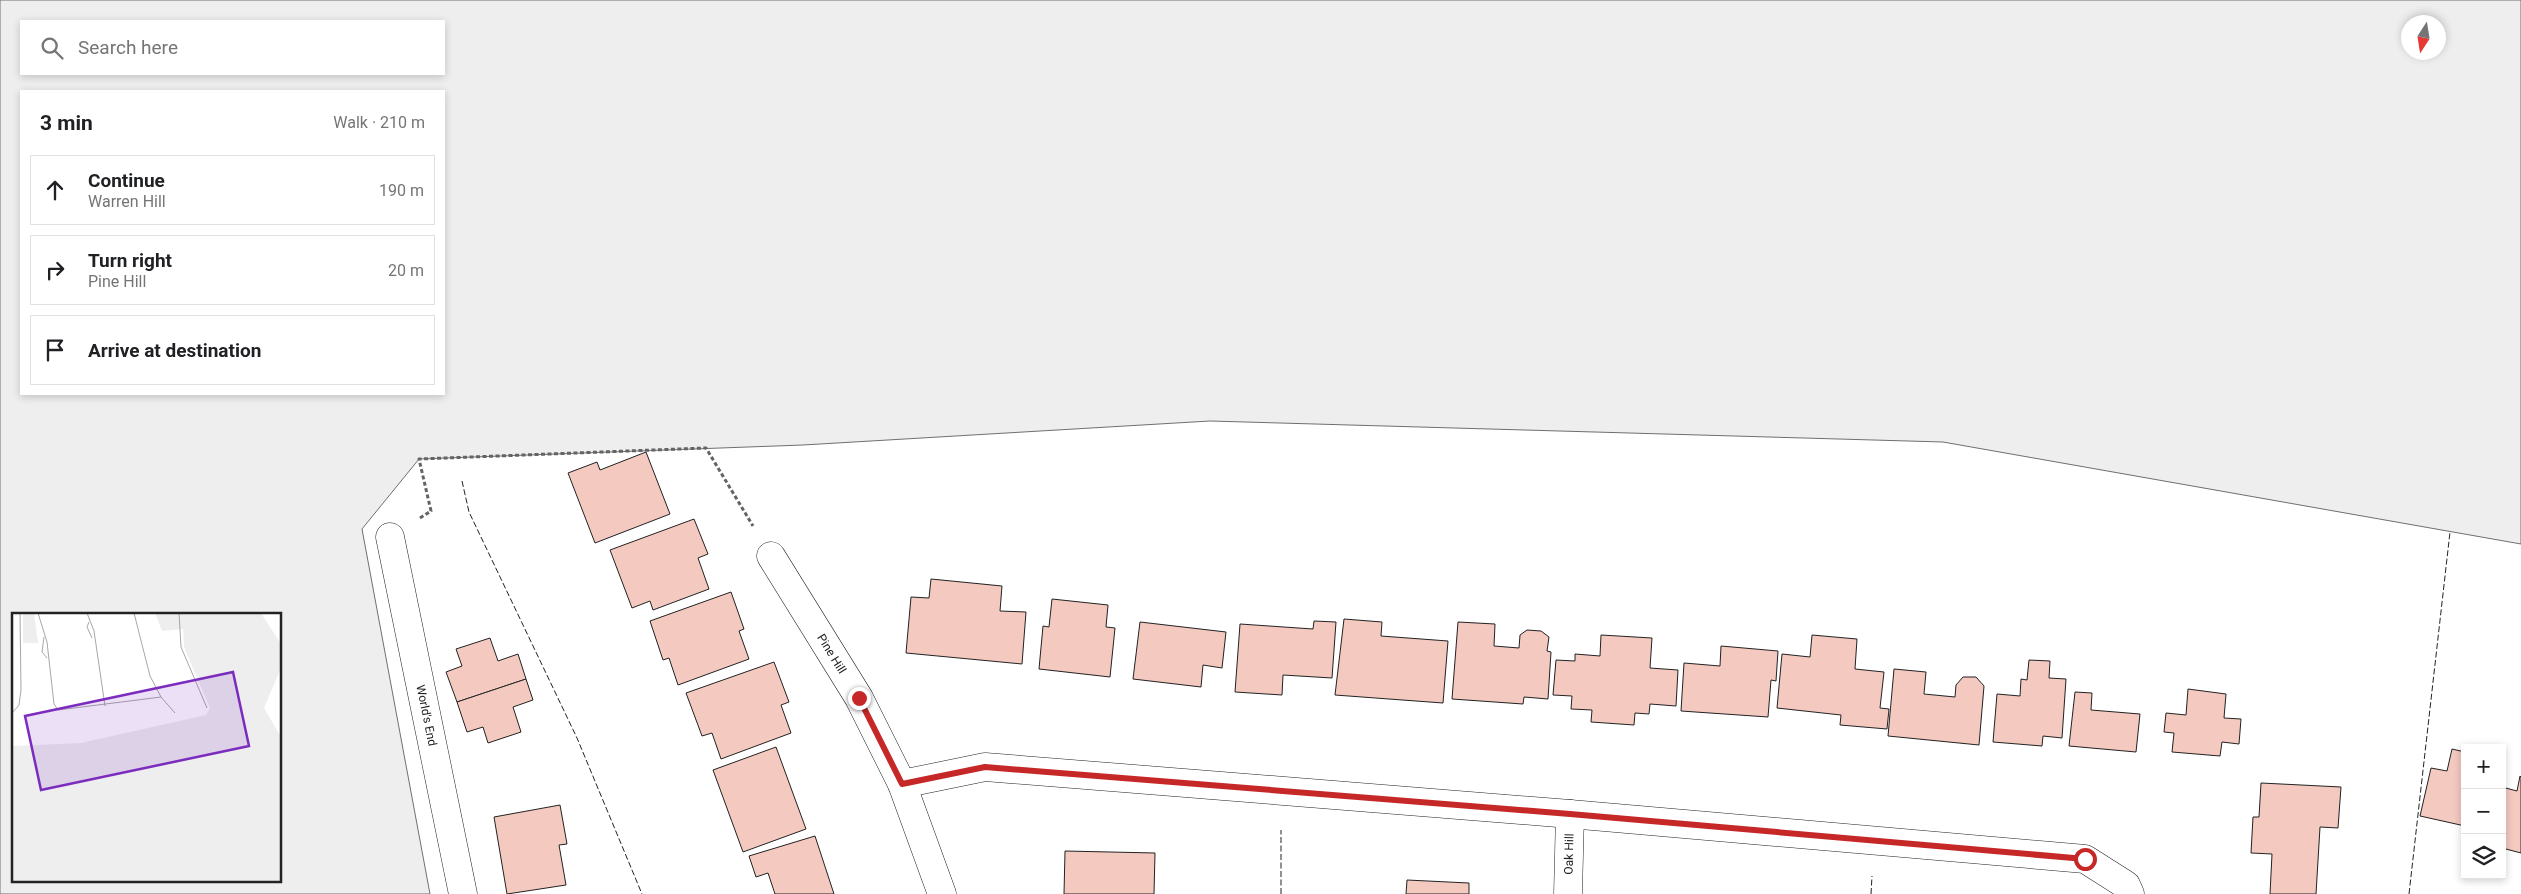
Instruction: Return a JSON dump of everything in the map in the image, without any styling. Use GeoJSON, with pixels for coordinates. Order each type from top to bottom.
{"type":"FeatureCollection","features":[{"type":"Feature","properties":{"kind":"street","name":"World's End"},"geometry":{"type":"LineString","coordinates":[[390,537],[463,894]]}},
{"type":"Feature","properties":{"kind":"street","name":"Pine Hill"},"geometry":{"type":"LineString","coordinates":[[771,556],[859,698],[902,784],[942,894]]}},
{"type":"Feature","properties":{"kind":"street"},"geometry":{"type":"LineString","coordinates":[[902,784],[985,767],[1570,814],[2085,859],[2126,885],[2130,894]]}},
{"type":"Feature","properties":{"kind":"street","name":"Oak Hill"},"geometry":{"type":"LineString","coordinates":[[1568,894],[1570,814]]}},
{"type":"Feature","properties":{"kind":"path"},"geometry":{"type":"LineString","coordinates":[[390,537],[431,511],[419,459],[706,448],[771,556]]}},
{"type":"Feature","properties":{"kind":"shaded area"},"geometry":{"type":"Polygon","coordinates":[[[0,0],[2521,0],[2521,544],[1943,442],[1210,421],[803,445],[419,459],[362,529],[430,894],[0,894],[0,0]]]}},
{"type":"Feature","properties":{"kind":"building"},"geometry":{"type":"Polygon","coordinates":[[[646,452],[670,514],[595,543],[568,473],[597,462],[600,470],[646,452]]]}},
{"type":"Feature","properties":{"kind":"building"},"geometry":{"type":"Polygon","coordinates":[[[694,519],[708,554],[698,558],[709,589],[653,610],[650,601],[632,608],[610,550],[694,519]]]}},
{"type":"Feature","properties":{"kind":"building"},"geometry":{"type":"Polygon","coordinates":[[[931,579],[1002,586],[1000,611],[1026,612],[1022,664],[906,653],[911,597],[929,598],[931,579]]]}},
{"type":"Feature","properties":{"kind":"building"},"geometry":{"type":"Polygon","coordinates":[[[731,592],[744,629],[739,631],[749,659],[678,685],[669,658],[663,660],[650,621],[731,592]]]}},
{"type":"Feature","properties":{"kind":"building"},"geometry":{"type":"Polygon","coordinates":[[[1052,599],[1108,605],[1106,627],[1115,628],[1110,677],[1039,669],[1043,626],[1049,627],[1052,599]]]}},
{"type":"Feature","properties":{"kind":"building"},"geometry":{"type":"Polygon","coordinates":[[[1344,619],[1382,622],[1381,636],[1448,641],[1443,703],[1335,695],[1344,619]]]}},
{"type":"Feature","properties":{"kind":"building"},"geometry":{"type":"Polygon","coordinates":[[[1314,621],[1336,622],[1332,678],[1283,675],[1282,695],[1235,692],[1240,624],[1313,629],[1314,621]]]}},
{"type":"Feature","properties":{"kind":"building"},"geometry":{"type":"Polygon","coordinates":[[[1140,622],[1226,632],[1222,668],[1203,665],[1201,687],[1133,679],[1140,622]]]}},
{"type":"Feature","properties":{"kind":"building"},"geometry":{"type":"Polygon","coordinates":[[[1458,622],[1495,624],[1494,646],[1519,648],[1520,635],[1527,630],[1541,631],[1549,637],[1547,651],[1551,652],[1548,699],[1524,697],[1523,704],[1452,699],[1458,622]]]}},
{"type":"Feature","properties":{"kind":"building"},"geometry":{"type":"Polygon","coordinates":[[[1601,635],[1652,638],[1650,668],[1678,670],[1676,706],[1650,704],[1649,714],[1635,713],[1634,725],[1591,722],[1592,710],[1571,709],[1572,696],[1553,695],[1556,660],[1575,661],[1575,654],[1600,656],[1601,635]]]}},
{"type":"Feature","properties":{"kind":"building"},"geometry":{"type":"Polygon","coordinates":[[[1812,635],[1857,639],[1855,669],[1884,672],[1880,708],[1889,709],[1887,729],[1840,725],[1841,715],[1777,708],[1782,654],[1810,657],[1812,635]]]}},
{"type":"Feature","properties":{"kind":"building"},"geometry":{"type":"Polygon","coordinates":[[[490,638],[498,661],[518,654],[526,679],[457,702],[446,672],[462,666],[456,649],[490,638]]]}},
{"type":"Feature","properties":{"kind":"building"},"geometry":{"type":"Polygon","coordinates":[[[1721,646],[1778,651],[1776,681],[1771,680],[1768,717],[1681,711],[1684,663],[1720,666],[1721,646]]]}},
{"type":"Feature","properties":{"kind":"building"},"geometry":{"type":"Polygon","coordinates":[[[2029,660],[2050,661],[2049,678],[2066,679],[2062,738],[2043,736],[2042,746],[1993,742],[1997,694],[2020,696],[2021,679],[2027,680],[2029,660]]]}},
{"type":"Feature","properties":{"kind":"building"},"geometry":{"type":"Polygon","coordinates":[[[774,662],[789,702],[781,705],[791,733],[721,759],[712,733],[702,736],[686,693],[774,662]]]}},
{"type":"Feature","properties":{"kind":"building"},"geometry":{"type":"Polygon","coordinates":[[[1894,669],[1926,672],[1924,694],[1955,697],[1956,685],[1963,677],[1976,677],[1984,686],[1979,745],[1888,736],[1894,669]]]}},
{"type":"Feature","properties":{"kind":"building"},"geometry":{"type":"Polygon","coordinates":[[[526,679],[533,700],[513,707],[521,732],[488,743],[483,727],[467,732],[457,702],[526,679]]]}},
{"type":"Feature","properties":{"kind":"building"},"geometry":{"type":"Polygon","coordinates":[[[2188,689],[2226,694],[2224,718],[2241,719],[2239,744],[2222,742],[2220,756],[2172,752],[2174,733],[2164,732],[2166,713],[2186,715],[2188,689]]]}},
{"type":"Feature","properties":{"kind":"building"},"geometry":{"type":"Polygon","coordinates":[[[2075,692],[2092,693],[2091,710],[2140,714],[2136,752],[2069,746],[2075,692]]]}},
{"type":"Feature","properties":{"kind":"building"},"geometry":{"type":"Polygon","coordinates":[[[776,747],[806,829],[743,852],[713,770],[776,747]]]}},
{"type":"Feature","properties":{"kind":"building"},"geometry":{"type":"Polygon","coordinates":[[[2452,749],[2461,751],[2461,825],[2420,816],[2431,768],[2447,771],[2452,749]]]}},
{"type":"Feature","properties":{"kind":"building"},"geometry":{"type":"Polygon","coordinates":[[[2520,776],[2521,853],[2506,849],[2506,788],[2517,791],[2520,776]]]}},
{"type":"Feature","properties":{"kind":"building"},"geometry":{"type":"Polygon","coordinates":[[[2261,783],[2341,787],[2338,828],[2320,827],[2316,894],[2270,894],[2272,854],[2251,853],[2253,817],[2259,817],[2261,783]]]}},
{"type":"Feature","properties":{"kind":"building"},"geometry":{"type":"Polygon","coordinates":[[[560,805],[567,844],[559,845],[566,885],[507,894],[494,817],[560,805]]]}},
{"type":"Feature","properties":{"kind":"building"},"geometry":{"type":"Polygon","coordinates":[[[815,836],[834,894],[775,894],[768,873],[756,877],[749,856],[815,836]]]}},
{"type":"Feature","properties":{"kind":"building"},"geometry":{"type":"Polygon","coordinates":[[[1065,851],[1155,853],[1154,894],[1064,894],[1065,851]]]}},
{"type":"Feature","properties":{"kind":"building"},"geometry":{"type":"Polygon","coordinates":[[[1407,880],[1469,883],[1469,894],[1406,894],[1407,880]]]}},
{"type":"Feature","properties":{"kind":"fence"},"geometry":{"type":"LineString","coordinates":[[462,481],[469,512],[577,738],[642,894]]}},
{"type":"Feature","properties":{"kind":"fence"},"geometry":{"type":"LineString","coordinates":[[2409,894],[2450,532]]}},
{"type":"Feature","properties":{"kind":"fence"},"geometry":{"type":"LineString","coordinates":[[1281,830],[1281,894]]}},
{"type":"Feature","properties":{"kind":"fence"},"geometry":{"type":"LineString","coordinates":[[1871,894],[1872,876]]}},
{"type":"Feature","properties":{"kind":"route"},"geometry":{"type":"LineString","coordinates":[[859,698],[902,784],[985,767],[1570,814],[2085,859]]}}]}
